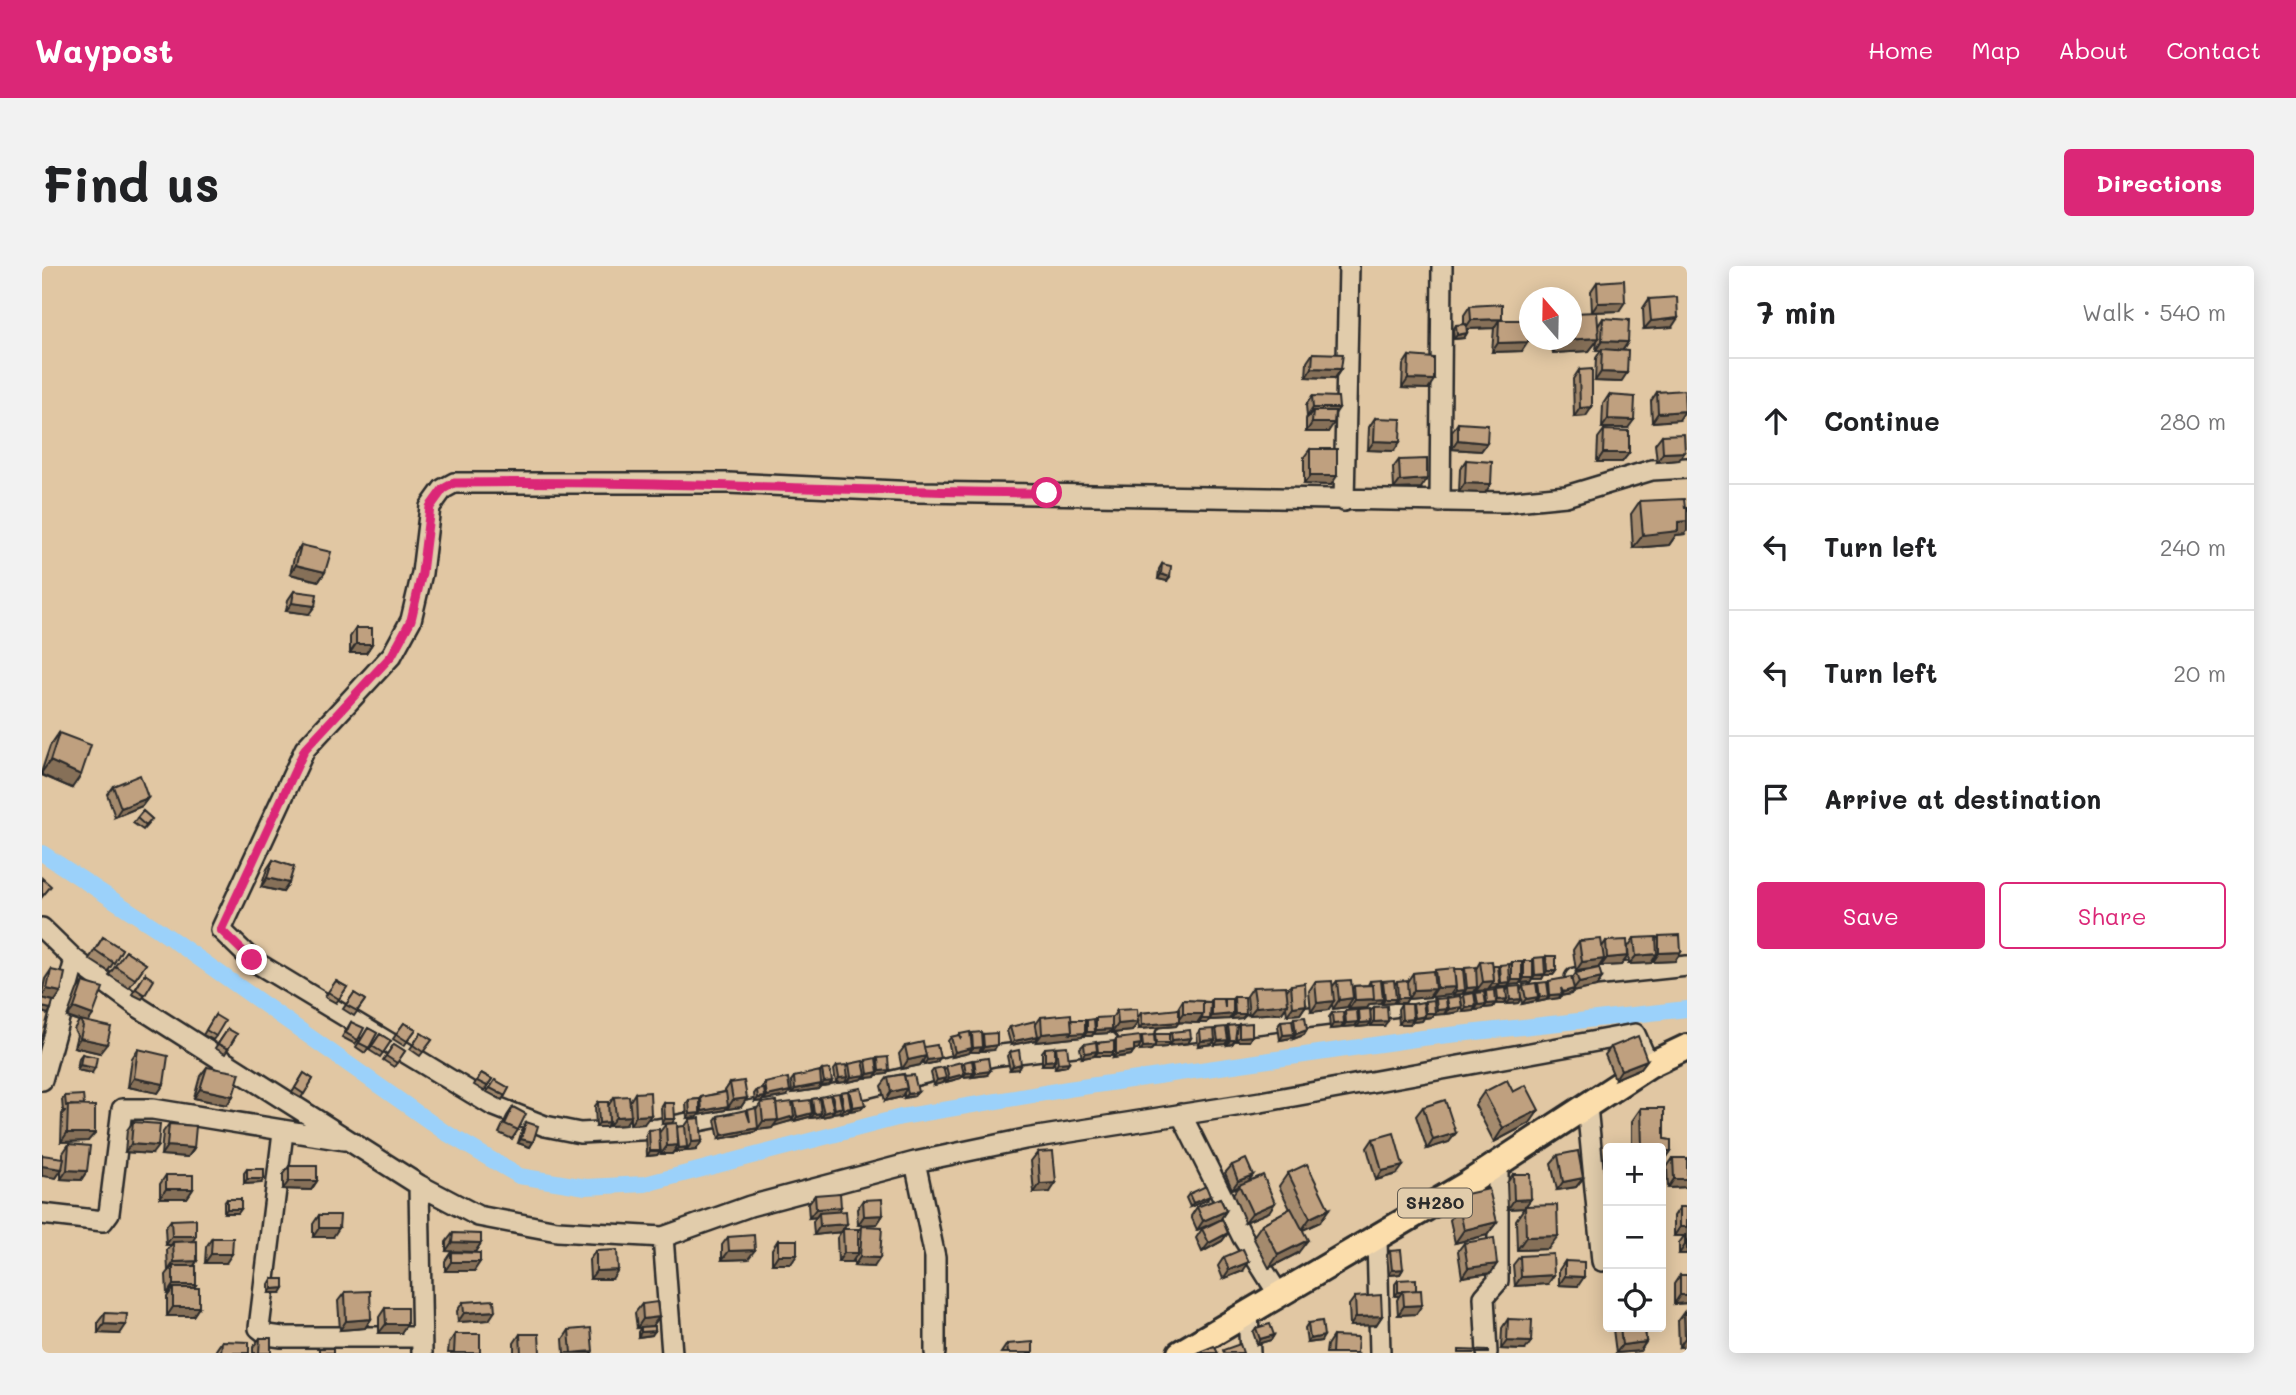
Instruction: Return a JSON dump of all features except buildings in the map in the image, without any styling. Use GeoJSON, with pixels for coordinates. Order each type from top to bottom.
{"type":"FeatureCollection","features":[{"type":"Feature","properties":{"kind":"main road","name":"SH280"},"geometry":{"type":"LineString","coordinates":[[1180,1353],[1377,1239],[1497,1165],[1649,1065],[1687,1047]]}},
{"type":"Feature","properties":{"kind":"street"},"geometry":{"type":"LineString","coordinates":[[1344,500],[1349,266]]}},
{"type":"Feature","properties":{"kind":"street"},"geometry":{"type":"LineString","coordinates":[[1440,502],[1442,266]]}},
{"type":"Feature","properties":{"kind":"street"},"geometry":{"type":"LineString","coordinates":[[1447,1000],[993,1056],[865,1088],[658,1129],[580,1133],[545,1126],[492,1105],[252,960],[221,930],[305,749],[392,655],[411,620],[422,573],[430,507],[443,489],[454,483],[728,483],[917,492],[1176,494],[1440,502],[1538,500],[1566,496],[1652,470],[1687,468]]}},
{"type":"Feature","properties":{"kind":"street"},"geometry":{"type":"LineString","coordinates":[[42,929],[75,960],[140,1008],[419,1185],[478,1216],[557,1231],[663,1237],[750,1206],[915,1162],[1025,1139],[1635,1034],[1649,1065]]}},
{"type":"Feature","properties":{"kind":"street"},"geometry":{"type":"LineString","coordinates":[[42,1080],[75,960]]}},
{"type":"Feature","properties":{"kind":"street"},"geometry":{"type":"LineString","coordinates":[[1553,982],[1687,966]]}},
{"type":"Feature","properties":{"kind":"street"},"geometry":{"type":"LineString","coordinates":[[1587,1106],[1602,1261]]}},
{"type":"Feature","properties":{"kind":"street"},"geometry":{"type":"LineString","coordinates":[[42,1214],[103,1221],[109,1213],[122,1109],[152,1109],[349,1141]]}},
{"type":"Feature","properties":{"kind":"street"},"geometry":{"type":"LineString","coordinates":[[1181,1114],[1242,1236],[1279,1295]]}},
{"type":"Feature","properties":{"kind":"street"},"geometry":{"type":"LineString","coordinates":[[283,1132],[259,1328],[268,1335],[421,1345],[419,1185]]}},
{"type":"Feature","properties":{"kind":"street"},"geometry":{"type":"LineString","coordinates":[[915,1162],[935,1257],[935,1353]]}},
{"type":"Feature","properties":{"kind":"street"},"geometry":{"type":"LineString","coordinates":[[1487,1353],[1484,1297],[1498,1281],[1497,1165]]}},
{"type":"Feature","properties":{"kind":"street"},"geometry":{"type":"LineString","coordinates":[[663,1237],[672,1353]]}},
{"type":"Feature","properties":{"kind":"street"},"geometry":{"type":"LineString","coordinates":[[1377,1239],[1380,1353]]}},
{"type":"Feature","properties":{"kind":"street"},"geometry":{"type":"LineString","coordinates":[[1248,1313],[1250,1353]]}},
{"type":"Feature","properties":{"kind":"waterway"},"geometry":{"type":"LineString","coordinates":[[42,853],[156,928],[443,1131],[519,1176],[586,1187],[645,1184],[901,1117],[1068,1089],[1422,1038],[1687,1009]]}},
{"type":"Feature","properties":{"kind":"route"},"geometry":{"type":"LineString","coordinates":[[252,960],[221,930],[305,749],[340,707],[392,655],[411,620],[422,573],[430,507],[443,489],[454,483],[579,481],[728,483],[917,492],[1047,493]]}}]}
